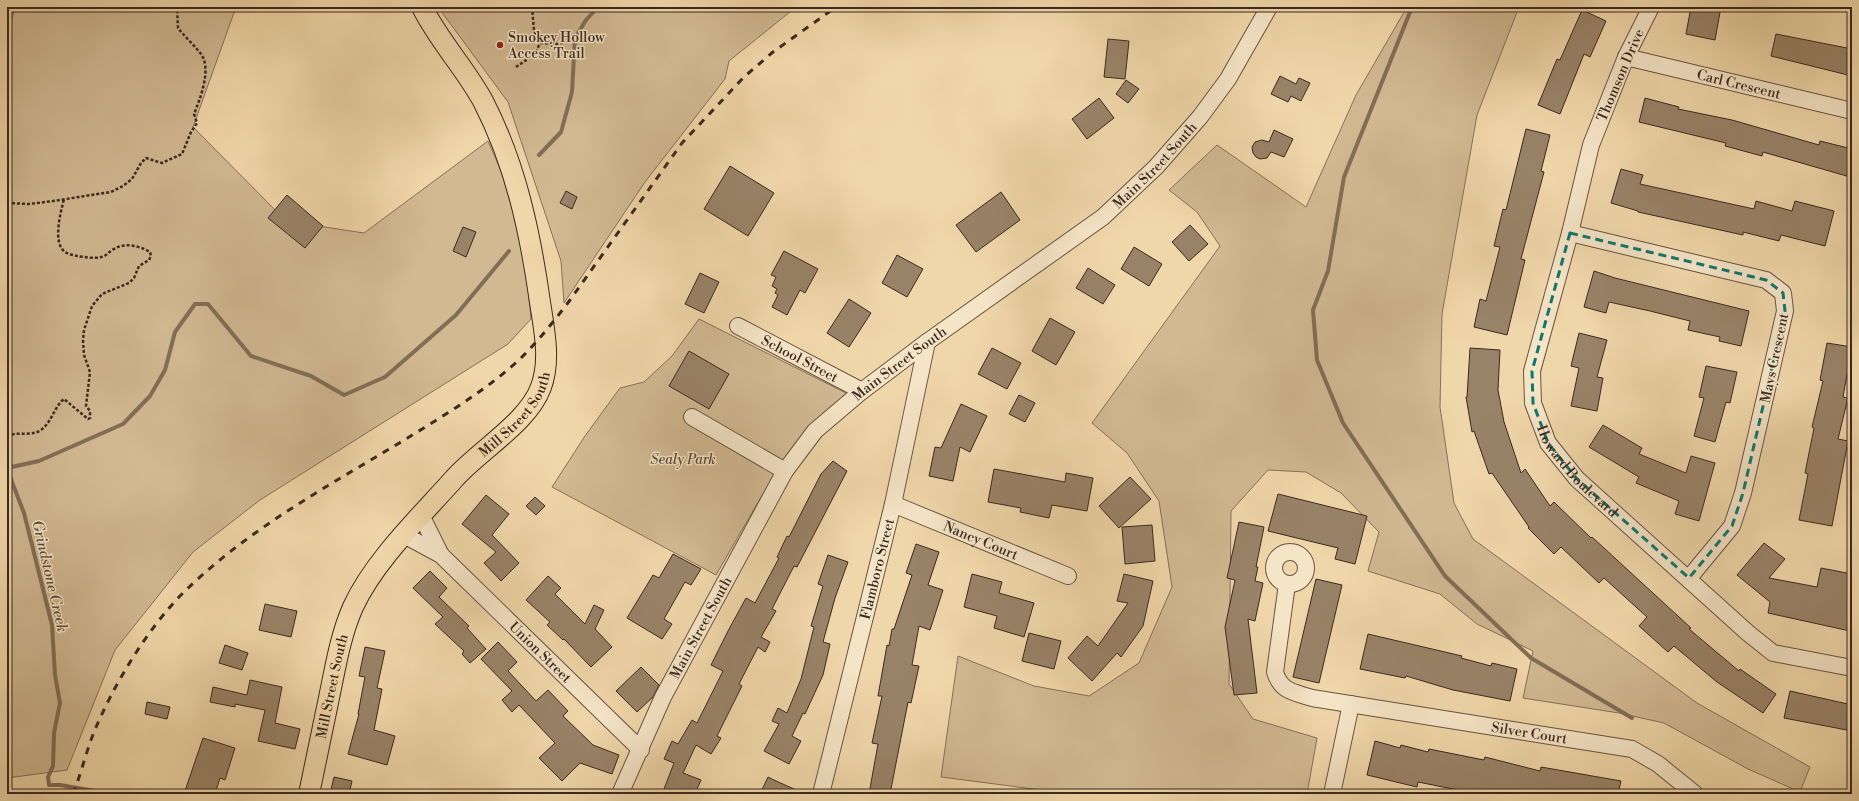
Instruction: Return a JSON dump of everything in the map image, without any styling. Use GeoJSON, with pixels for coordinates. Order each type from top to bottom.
{"type":"FeatureCollection","features":[{"type":"Feature","properties":{"kind":"main road","name":"Mill Street South"},"geometry":{"type":"LineString","coordinates":[[309,794],[340,644],[354,606],[388,553],[421,515],[465,466],[523,416],[533,403],[542,386],[546,365],[545,335],[525,213],[507,155],[497,128],[481,98],[440,38],[422,7]]}},
{"type":"Feature","properties":{"kind":"street","name":"Main Street South"},"geometry":{"type":"LineString","coordinates":[[620,794],[641,750],[663,697],[786,471],[815,431],[862,391],[927,342],[1103,216],[1156,166],[1200,117],[1228,79],[1268,7]]}},
{"type":"Feature","properties":{"kind":"street","name":"Thomson Drive"},"geometry":{"type":"LineString","coordinates":[[1591,145],[1626,57],[1651,7]]}},
{"type":"Feature","properties":{"kind":"street","name":"Carl Crescent"},"geometry":{"type":"LineString","coordinates":[[1626,57],[1852,111]]}},
{"type":"Feature","properties":{"kind":"street","name":"Howard Boulevard"},"geometry":{"type":"LineString","coordinates":[[1591,145],[1570,233],[1532,371],[1533,403],[1548,443],[1577,479],[1773,653],[1852,668]]}},
{"type":"Feature","properties":{"kind":"street","name":"Mays Crescent"},"geometry":{"type":"LineString","coordinates":[[1570,233],[1766,280],[1783,294],[1785,311],[1743,493],[1732,526],[1689,578]]}},
{"type":"Feature","properties":{"kind":"street","name":"School Street"},"geometry":{"type":"LineString","coordinates":[[738,326],[862,391]]}},
{"type":"Feature","properties":{"kind":"street","name":"Flamboro Street"},"geometry":{"type":"LineString","coordinates":[[822,794],[893,504],[927,342]]}},
{"type":"Feature","properties":{"kind":"street"},"geometry":{"type":"LineString","coordinates":[[692,417],[786,471]]}},
{"type":"Feature","properties":{"kind":"street","name":"Nancy Court"},"geometry":{"type":"LineString","coordinates":[[893,504],[1068,576]]}},
{"type":"Feature","properties":{"kind":"street","name":"Union Street"},"geometry":{"type":"LineString","coordinates":[[421,515],[441,555]]}},
{"type":"Feature","properties":{"kind":"street","name":"Union Street"},"geometry":{"type":"LineString","coordinates":[[404,535],[441,555],[641,750]]}},
{"type":"Feature","properties":{"kind":"street","name":"Silver Court"},"geometry":{"type":"LineString","coordinates":[[1287,584],[1275,672],[1278,682],[1283,688],[1312,698],[1632,748],[1658,764],[1695,794]]}},
{"type":"Feature","properties":{"kind":"street"},"geometry":{"type":"LineString","coordinates":[[1332,794],[1351,704]]}},
{"type":"Feature","properties":{"kind":"path"},"geometry":{"type":"LineString","coordinates":[[7,203],[29,204],[111,192],[132,179],[141,163],[146,158],[162,163],[182,154],[191,132],[197,123],[194,114],[204,82],[204,66],[202,55],[178,28],[177,7]]}},
{"type":"Feature","properties":{"kind":"path"},"geometry":{"type":"LineString","coordinates":[[516,67],[535,54],[540,43],[534,30],[532,7]]}},
{"type":"Feature","properties":{"kind":"path"},"geometry":{"type":"LineString","coordinates":[[540,43],[557,44],[571,41]]}},
{"type":"Feature","properties":{"kind":"path"},"geometry":{"type":"LineString","coordinates":[[7,436],[40,431],[49,423],[64,399],[88,419],[90,418],[90,411],[86,406],[90,372],[84,355],[83,340],[84,330],[92,306],[102,294],[129,283],[134,278],[139,266],[149,260],[151,256],[150,252],[146,250],[125,245],[112,250],[110,253],[100,258],[66,253],[61,248],[58,236],[64,199]]}},
{"type":"Feature","properties":{"kind":"highlighted area"},"geometry":{"type":"Polygon","coordinates":[[[1570,233],[1766,280],[1783,293],[1785,311],[1743,493],[1732,526],[1689,578],[1577,479],[1548,443],[1533,403],[1532,371],[1570,233]]]}},
{"type":"Feature","properties":{"kind":"green space"},"geometry":{"type":"Polygon","coordinates":[[[16,7],[236,7],[193,127],[286,221],[364,233],[488,141],[502,173],[524,247],[531,319],[508,344],[260,500],[193,552],[115,650],[67,770],[7,778],[7,29],[16,7]]]}},
{"type":"Feature","properties":{"kind":"green space"},"geometry":{"type":"Polygon","coordinates":[[[438,7],[796,7],[729,61],[725,79],[645,182],[564,303],[561,261],[508,102],[438,7]]]}},
{"type":"Feature","properties":{"kind":"green space"},"geometry":{"type":"Polygon","coordinates":[[[1407,7],[1519,7],[1477,115],[1442,314],[1440,407],[1454,503],[1473,539],[1697,703],[1810,767],[1800,792],[1748,769],[1664,723],[1619,713],[1523,698],[1533,651],[1477,624],[1440,594],[1368,571],[1379,532],[1341,493],[1306,472],[1268,470],[1231,511],[1229,684],[1253,719],[1317,738],[1307,794],[1072,794],[941,777],[958,656],[1034,686],[1089,696],[1139,663],[1172,587],[1159,501],[1127,453],[1092,423],[1220,246],[1197,212],[1169,190],[1217,145],[1306,207],[1356,95],[1407,7]]]}},
{"type":"Feature","properties":{"kind":"green space","name":"Sealy Park"},"geometry":{"type":"Polygon","coordinates":[[[699,319],[848,394],[776,471],[716,575],[552,487],[585,436],[620,388],[644,382],[672,356],[699,319]]]}},
{"type":"Feature","properties":{"kind":"shaded area"},"geometry":{"type":"Polygon","coordinates":[[[7,7],[16,7],[7,29],[7,7]]]}},
{"type":"Feature","properties":{"kind":"building"},"geometry":{"type":"Polygon","coordinates":[[[1691,7],[1721,7],[1715,40],[1686,34],[1691,7]]]}},
{"type":"Feature","properties":{"kind":"building"},"geometry":{"type":"Polygon","coordinates":[[[1582,10],[1606,21],[1590,57],[1584,54],[1560,114],[1538,105],[1557,59],[1560,60],[1582,10]]]}},
{"type":"Feature","properties":{"kind":"building"},"geometry":{"type":"Polygon","coordinates":[[[1776,34],[1852,49],[1852,76],[1771,56],[1776,34]]]}},
{"type":"Feature","properties":{"kind":"building"},"geometry":{"type":"Polygon","coordinates":[[[1108,39],[1129,41],[1125,79],[1104,77],[1108,39]]]}},
{"type":"Feature","properties":{"kind":"building"},"geometry":{"type":"Polygon","coordinates":[[[1280,76],[1296,84],[1299,78],[1310,83],[1301,101],[1291,96],[1288,102],[1271,94],[1280,76]]]}},
{"type":"Feature","properties":{"kind":"building"},"geometry":{"type":"Polygon","coordinates":[[[1126,80],[1139,89],[1128,103],[1116,94],[1126,80]]]}},
{"type":"Feature","properties":{"kind":"building"},"geometry":{"type":"Polygon","coordinates":[[[1099,98],[1114,118],[1087,139],[1072,119],[1099,98]]]}},
{"type":"Feature","properties":{"kind":"building"},"geometry":{"type":"Polygon","coordinates":[[[1645,98],[1679,107],[1678,109],[1732,120],[1819,145],[1820,141],[1852,149],[1852,169],[1850,177],[1763,152],[1762,156],[1725,146],[1726,143],[1639,122],[1645,98]]]}},
{"type":"Feature","properties":{"kind":"building"},"geometry":{"type":"Polygon","coordinates":[[[1526,129],[1550,135],[1541,171],[1544,172],[1521,259],[1525,260],[1507,335],[1474,327],[1480,299],[1486,301],[1500,247],[1494,246],[1503,209],[1506,210],[1526,129]]]}},
{"type":"Feature","properties":{"kind":"building"},"geometry":{"type":"Polygon","coordinates":[[[1274,130],[1293,139],[1284,157],[1271,152],[1267,158],[1260,159],[1256,157],[1253,153],[1252,147],[1255,142],[1262,140],[1269,142],[1274,130]]]}},
{"type":"Feature","properties":{"kind":"building"},"geometry":{"type":"Polygon","coordinates":[[[730,166],[774,193],[748,236],[704,209],[730,166]]]}},
{"type":"Feature","properties":{"kind":"building"},"geometry":{"type":"Polygon","coordinates":[[[1621,169],[1643,175],[1640,184],[1754,209],[1756,201],[1792,211],[1795,201],[1834,211],[1825,246],[1781,235],[1779,241],[1743,232],[1743,235],[1638,212],[1611,203],[1621,169]]]}},
{"type":"Feature","properties":{"kind":"building"},"geometry":{"type":"Polygon","coordinates":[[[566,191],[577,197],[572,209],[560,203],[566,191]]]}},
{"type":"Feature","properties":{"kind":"building"},"geometry":{"type":"Polygon","coordinates":[[[1001,192],[1020,220],[976,252],[956,225],[1001,192]]]}},
{"type":"Feature","properties":{"kind":"building"},"geometry":{"type":"Polygon","coordinates":[[[287,195],[323,226],[305,248],[268,218],[287,195]]]}},
{"type":"Feature","properties":{"kind":"building"},"geometry":{"type":"Polygon","coordinates":[[[1190,225],[1208,244],[1189,261],[1172,242],[1190,225]]]}},
{"type":"Feature","properties":{"kind":"building"},"geometry":{"type":"Polygon","coordinates":[[[463,227],[476,232],[466,257],[453,251],[463,227]]]}},
{"type":"Feature","properties":{"kind":"building"},"geometry":{"type":"Polygon","coordinates":[[[1134,247],[1162,264],[1149,286],[1121,269],[1134,247]]]}},
{"type":"Feature","properties":{"kind":"building"},"geometry":{"type":"Polygon","coordinates":[[[784,251],[818,269],[805,293],[800,290],[787,315],[772,307],[778,295],[775,293],[777,289],[772,286],[776,277],[771,275],[784,251]]]}},
{"type":"Feature","properties":{"kind":"building"},"geometry":{"type":"Polygon","coordinates":[[[897,255],[923,269],[907,297],[882,283],[897,255]]]}},
{"type":"Feature","properties":{"kind":"building"},"geometry":{"type":"Polygon","coordinates":[[[1088,268],[1115,285],[1103,304],[1076,288],[1088,268]]]}},
{"type":"Feature","properties":{"kind":"building"},"geometry":{"type":"Polygon","coordinates":[[[1594,271],[1615,278],[1749,311],[1741,346],[1719,341],[1720,337],[1688,330],[1690,321],[1650,311],[1609,302],[1606,313],[1584,307],[1594,271]]]}},
{"type":"Feature","properties":{"kind":"building"},"geometry":{"type":"Polygon","coordinates":[[[700,273],[719,282],[704,313],[685,304],[700,273]]]}},
{"type":"Feature","properties":{"kind":"building"},"geometry":{"type":"Polygon","coordinates":[[[849,299],[871,313],[849,347],[827,333],[849,299]]]}},
{"type":"Feature","properties":{"kind":"building"},"geometry":{"type":"Polygon","coordinates":[[[1050,318],[1075,332],[1056,365],[1032,351],[1050,318]]]}},
{"type":"Feature","properties":{"kind":"building"},"geometry":{"type":"Polygon","coordinates":[[[1579,333],[1607,340],[1597,377],[1603,378],[1597,411],[1571,406],[1579,368],[1571,366],[1579,333]]]}},
{"type":"Feature","properties":{"kind":"building"},"geometry":{"type":"Polygon","coordinates":[[[1827,343],[1852,347],[1843,397],[1848,398],[1838,439],[1848,441],[1832,526],[1799,520],[1808,474],[1805,473],[1814,428],[1812,427],[1823,381],[1820,380],[1827,343]]]}},
{"type":"Feature","properties":{"kind":"building"},"geometry":{"type":"Polygon","coordinates":[[[992,348],[1021,363],[1007,389],[978,374],[992,348]]]}},
{"type":"Feature","properties":{"kind":"building"},"geometry":{"type":"Polygon","coordinates":[[[1470,348],[1500,350],[1498,390],[1504,422],[1521,473],[1525,469],[1550,506],[1554,502],[1591,538],[1592,537],[1691,628],[1689,629],[1739,671],[1740,669],[1776,694],[1763,713],[1717,682],[1674,646],[1668,652],[1639,626],[1647,617],[1604,578],[1599,583],[1561,547],[1554,554],[1528,528],[1529,527],[1492,473],[1489,474],[1474,431],[1472,432],[1466,397],[1470,348]]]}},
{"type":"Feature","properties":{"kind":"building"},"geometry":{"type":"Polygon","coordinates":[[[689,351],[729,374],[709,409],[669,386],[689,351]]]}},
{"type":"Feature","properties":{"kind":"building"},"geometry":{"type":"Polygon","coordinates":[[[1706,366],[1737,372],[1730,403],[1726,402],[1715,442],[1694,436],[1704,398],[1699,397],[1706,366]]]}},
{"type":"Feature","properties":{"kind":"building"},"geometry":{"type":"Polygon","coordinates":[[[1019,395],[1035,403],[1025,422],[1009,414],[1019,395]]]}},
{"type":"Feature","properties":{"kind":"building"},"geometry":{"type":"Polygon","coordinates":[[[961,404],[987,416],[970,452],[960,447],[953,481],[929,476],[935,447],[941,448],[961,404]]]}},
{"type":"Feature","properties":{"kind":"building"},"geometry":{"type":"Polygon","coordinates":[[[1603,425],[1642,448],[1639,454],[1686,473],[1691,456],[1715,463],[1699,521],[1675,514],[1679,501],[1636,483],[1639,477],[1589,447],[1603,425]]]}},
{"type":"Feature","properties":{"kind":"building"},"geometry":{"type":"Polygon","coordinates":[[[833,461],[847,471],[797,567],[794,566],[772,609],[776,611],[761,637],[770,642],[765,652],[758,647],[739,684],[742,686],[717,736],[721,738],[711,754],[696,745],[683,773],[701,780],[695,794],[662,794],[674,763],[664,759],[672,741],[678,744],[692,720],[697,723],[723,671],[711,665],[728,631],[746,598],[755,603],[779,558],[777,557],[787,536],[789,537],[821,474],[833,461]]]}},
{"type":"Feature","properties":{"kind":"building"},"geometry":{"type":"Polygon","coordinates":[[[994,469],[1065,482],[1066,473],[1093,478],[1087,511],[1052,505],[1049,518],[1020,512],[1021,508],[988,502],[994,469]]]}},
{"type":"Feature","properties":{"kind":"building"},"geometry":{"type":"Polygon","coordinates":[[[1130,477],[1151,499],[1119,528],[1099,506],[1130,477]]]}},
{"type":"Feature","properties":{"kind":"building"},"geometry":{"type":"Polygon","coordinates":[[[1278,494],[1367,516],[1355,564],[1335,559],[1338,548],[1268,531],[1278,494]]]}},
{"type":"Feature","properties":{"kind":"building"},"geometry":{"type":"Polygon","coordinates":[[[486,495],[509,514],[492,535],[519,563],[501,581],[484,563],[496,552],[462,524],[486,495]]]}},
{"type":"Feature","properties":{"kind":"building"},"geometry":{"type":"Polygon","coordinates":[[[535,497],[545,506],[536,515],[526,506],[535,497]]]}},
{"type":"Feature","properties":{"kind":"building"},"geometry":{"type":"Polygon","coordinates":[[[1239,522],[1264,527],[1256,567],[1258,567],[1255,581],[1263,583],[1255,621],[1248,619],[1257,693],[1234,695],[1225,627],[1235,580],[1227,578],[1239,522]]]}},
{"type":"Feature","properties":{"kind":"building"},"geometry":{"type":"Polygon","coordinates":[[[1152,525],[1155,561],[1125,564],[1122,527],[1152,525]]]}},
{"type":"Feature","properties":{"kind":"building"},"geometry":{"type":"Polygon","coordinates":[[[1764,543],[1785,559],[1769,578],[1817,587],[1821,568],[1852,574],[1852,619],[1850,631],[1768,613],[1770,602],[1737,575],[1764,543]]]}},
{"type":"Feature","properties":{"kind":"building"},"geometry":{"type":"Polygon","coordinates":[[[916,544],[939,552],[928,585],[943,590],[930,630],[919,626],[912,665],[919,666],[911,703],[908,702],[890,794],[869,794],[878,744],[872,743],[882,696],[878,696],[887,645],[889,646],[892,629],[894,629],[912,575],[906,573],[916,544]]]}},
{"type":"Feature","properties":{"kind":"building"},"geometry":{"type":"Polygon","coordinates":[[[673,554],[701,569],[691,585],[685,582],[664,619],[672,624],[662,639],[627,618],[653,575],[659,578],[673,554]]]}},
{"type":"Feature","properties":{"kind":"building"},"geometry":{"type":"Polygon","coordinates":[[[828,555],[848,562],[835,598],[823,642],[830,644],[823,675],[805,714],[803,713],[792,736],[801,741],[789,764],[764,751],[779,724],[772,721],[778,708],[787,713],[801,679],[814,627],[811,626],[823,586],[818,584],[828,555]]]}},
{"type":"Feature","properties":{"kind":"building"},"geometry":{"type":"Polygon","coordinates":[[[430,571],[447,588],[439,597],[469,626],[467,628],[486,649],[470,663],[462,654],[464,651],[435,624],[443,617],[413,588],[430,571]]]}},
{"type":"Feature","properties":{"kind":"building"},"geometry":{"type":"Polygon","coordinates":[[[972,574],[1002,582],[999,593],[1034,603],[1024,637],[994,628],[997,616],[964,607],[972,574]]]}},
{"type":"Feature","properties":{"kind":"building"},"geometry":{"type":"Polygon","coordinates":[[[1124,574],[1153,581],[1143,626],[1121,657],[1117,653],[1092,681],[1068,658],[1087,636],[1098,646],[1128,603],[1117,601],[1124,574]]]}},
{"type":"Feature","properties":{"kind":"building"},"geometry":{"type":"Polygon","coordinates":[[[548,576],[561,588],[555,594],[585,624],[594,605],[604,610],[595,629],[612,647],[591,667],[564,639],[563,640],[547,625],[550,622],[526,600],[548,576]]]}},
{"type":"Feature","properties":{"kind":"building"},"geometry":{"type":"Polygon","coordinates":[[[1316,579],[1342,585],[1319,683],[1293,677],[1316,579]]]}},
{"type":"Feature","properties":{"kind":"building"},"geometry":{"type":"Polygon","coordinates":[[[265,604],[297,611],[291,637],[259,630],[265,604]]]}},
{"type":"Feature","properties":{"kind":"building"},"geometry":{"type":"Polygon","coordinates":[[[1029,633],[1061,641],[1054,669],[1022,661],[1029,633]]]}},
{"type":"Feature","properties":{"kind":"building"},"geometry":{"type":"Polygon","coordinates":[[[1368,634],[1462,656],[1461,658],[1491,666],[1492,663],[1517,669],[1510,701],[1453,690],[1406,676],[1405,678],[1360,669],[1368,634]]]}},
{"type":"Feature","properties":{"kind":"building"},"geometry":{"type":"Polygon","coordinates":[[[498,642],[517,662],[508,671],[536,701],[548,690],[568,711],[563,716],[593,745],[619,755],[612,774],[580,763],[562,781],[539,758],[555,743],[519,705],[512,712],[502,700],[512,691],[481,659],[498,642]]]}},
{"type":"Feature","properties":{"kind":"building"},"geometry":{"type":"Polygon","coordinates":[[[225,645],[248,653],[242,670],[219,663],[225,645]]]}},
{"type":"Feature","properties":{"kind":"building"},"geometry":{"type":"Polygon","coordinates":[[[365,647],[385,651],[377,688],[382,689],[374,730],[395,736],[387,765],[348,754],[359,714],[365,677],[359,676],[365,647]]]}},
{"type":"Feature","properties":{"kind":"building"},"geometry":{"type":"Polygon","coordinates":[[[641,667],[659,685],[653,697],[637,712],[616,691],[641,667]]]}},
{"type":"Feature","properties":{"kind":"building"},"geometry":{"type":"Polygon","coordinates":[[[250,680],[282,687],[275,723],[300,729],[295,749],[258,741],[265,710],[235,704],[235,707],[210,702],[213,687],[247,695],[250,680]]]}},
{"type":"Feature","properties":{"kind":"building"},"geometry":{"type":"Polygon","coordinates":[[[1790,691],[1852,705],[1852,731],[1784,718],[1790,691]]]}},
{"type":"Feature","properties":{"kind":"building"},"geometry":{"type":"Polygon","coordinates":[[[147,702],[170,707],[167,719],[145,714],[147,702]]]}},
{"type":"Feature","properties":{"kind":"building"},"geometry":{"type":"Polygon","coordinates":[[[203,738],[235,748],[225,780],[220,778],[215,794],[184,794],[203,738]]]}},
{"type":"Feature","properties":{"kind":"building"},"geometry":{"type":"Polygon","coordinates":[[[1375,741],[1400,748],[1401,745],[1428,752],[1429,749],[1484,760],[1485,757],[1540,771],[1541,767],[1621,781],[1618,794],[1493,794],[1474,790],[1473,793],[1418,782],[1417,787],[1367,775],[1375,741]]]}},
{"type":"Feature","properties":{"kind":"building"},"geometry":{"type":"Polygon","coordinates":[[[334,777],[352,781],[349,794],[330,794],[334,777]]]}},
{"type":"Feature","properties":{"kind":"building"},"geometry":{"type":"Polygon","coordinates":[[[768,777],[774,780],[805,794],[760,794],[768,777]]]}},
{"type":"Feature","properties":{"kind":"waterway","name":"Grindstone Creek"},"geometry":{"type":"LineString","coordinates":[[539,155],[561,132],[572,92],[575,38],[586,20],[598,7]]}},
{"type":"Feature","properties":{"kind":"waterway"},"geometry":{"type":"LineString","coordinates":[[1412,7],[1344,177],[1328,271],[1313,310],[1317,360],[1343,423],[1445,576],[1531,658],[1632,718]]}},
{"type":"Feature","properties":{"kind":"waterway","name":"Grindstone Creek"},"geometry":{"type":"LineString","coordinates":[[7,468],[39,461],[123,424],[150,396],[165,370],[175,332],[195,304],[208,304],[251,356],[311,376],[344,395],[385,377],[456,315],[509,251]]}},
{"type":"Feature","properties":{"kind":"waterway","name":"Grindstone Creek"},"geometry":{"type":"LineString","coordinates":[[7,469],[24,513],[52,625],[55,675],[60,703],[54,733],[53,766],[48,777],[49,785],[60,785],[95,791],[96,794]]}},
{"type":"Feature","properties":{"kind":"railway"},"geometry":{"type":"LineString","coordinates":[[73,794],[88,747],[111,696],[143,642],[155,625],[181,595],[206,572],[260,529],[466,401],[508,370],[547,330],[570,300],[682,143],[744,77],[773,52],[836,7]]}},
{"type":"Feature","properties":{"kind":"place","name":"Smokey Hollow Access Trail"},"geometry":{"type":"Point","coordinates":[500,45]}}]}
